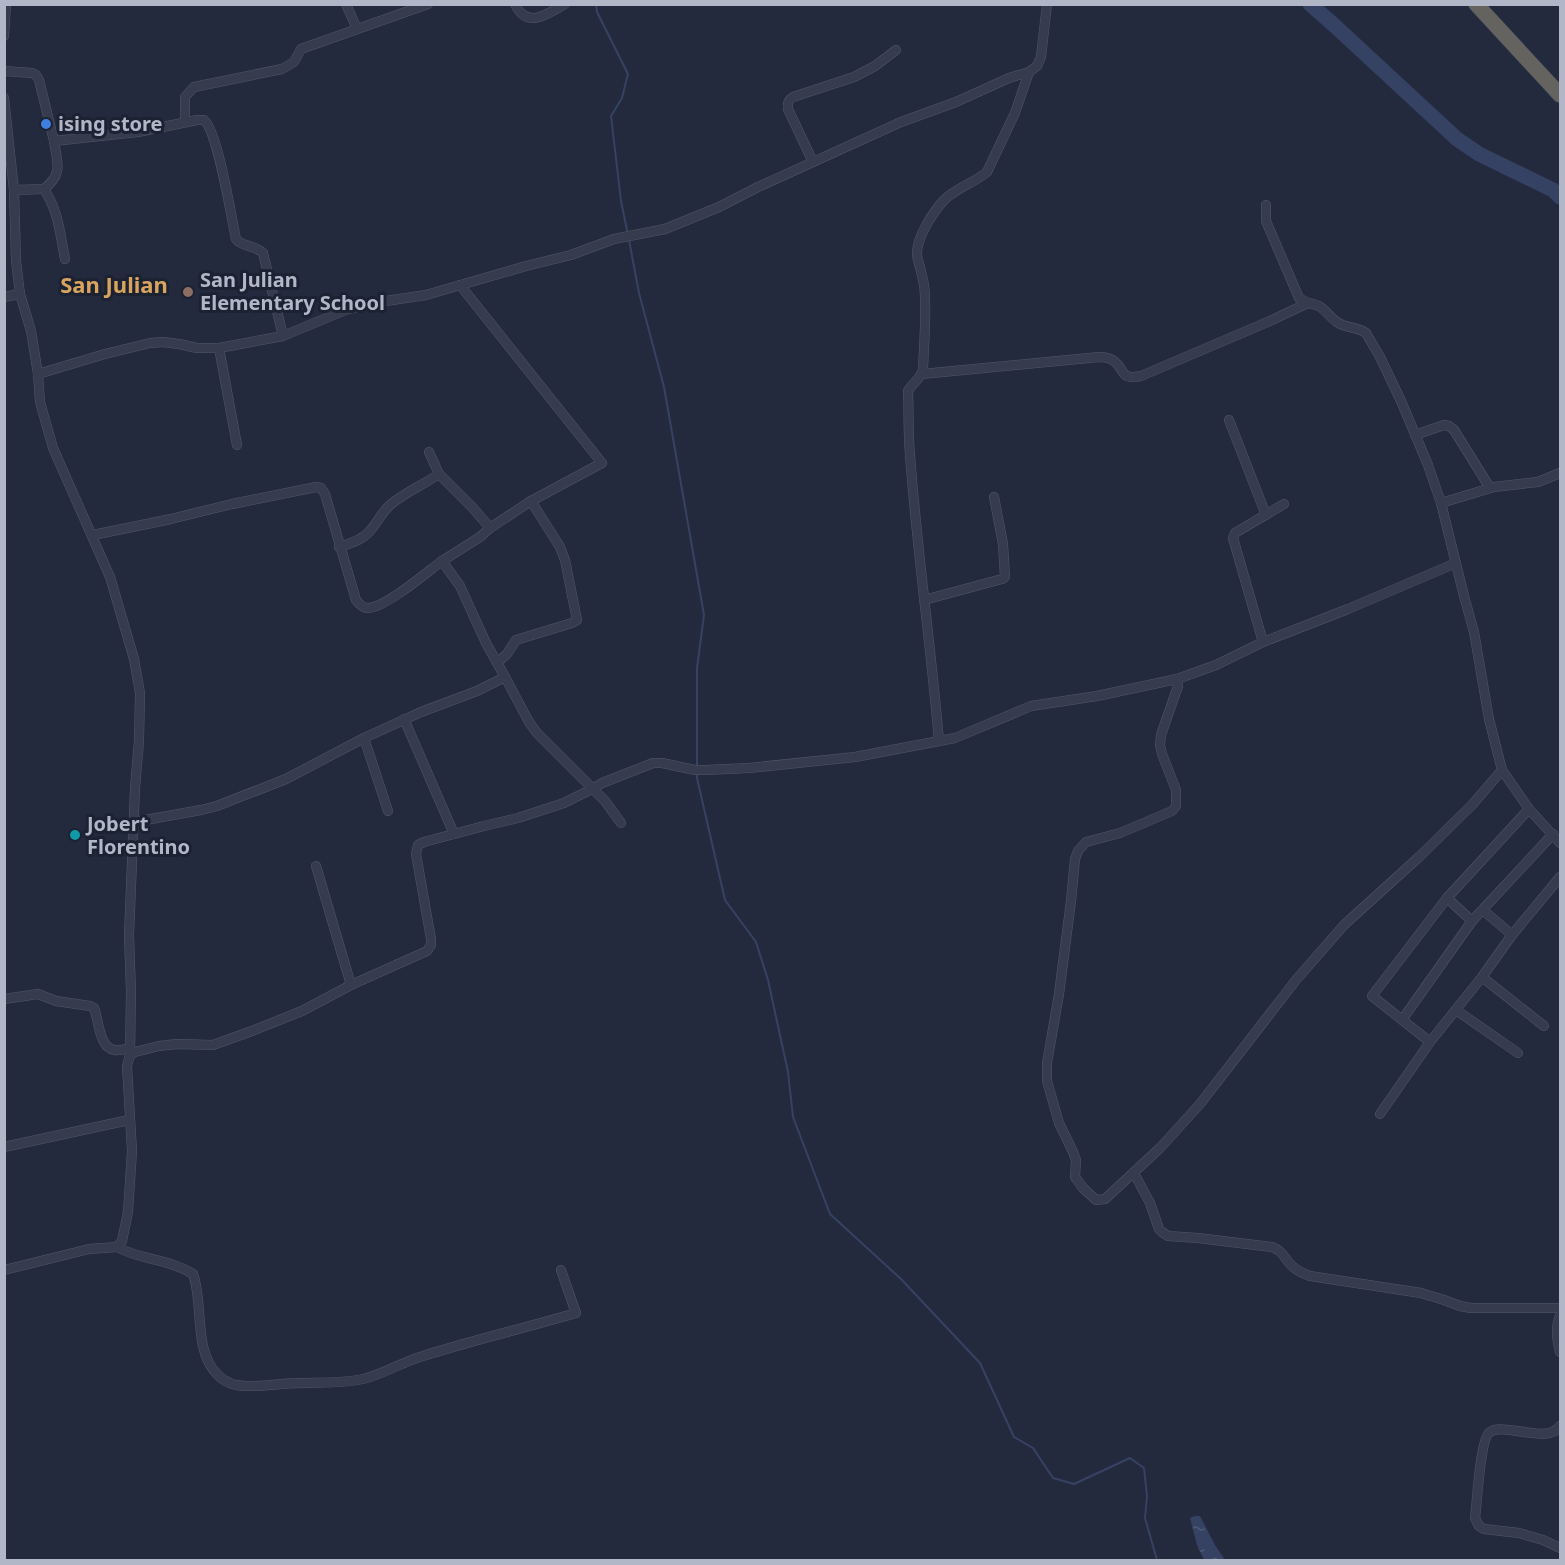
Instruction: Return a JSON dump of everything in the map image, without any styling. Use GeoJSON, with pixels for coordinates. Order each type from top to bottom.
{"type":"FeatureCollection","features":[{"type":"Feature","properties":{"kind":"highway"},"geometry":{"type":"LineString","coordinates":[[1476,4],[1560,96]]}},
{"type":"Feature","properties":{"kind":"street"},"geometry":{"type":"LineString","coordinates":[[4,36],[6,4]]}},
{"type":"Feature","properties":{"kind":"street"},"geometry":{"type":"LineString","coordinates":[[346,4],[357,29]]}},
{"type":"Feature","properties":{"kind":"street"},"geometry":{"type":"LineString","coordinates":[[185,122],[185,97],[194,87],[282,69],[294,62],[301,50],[428,4]]}},
{"type":"Feature","properties":{"kind":"street"},"geometry":{"type":"LineString","coordinates":[[515,4],[521,15],[529,19],[544,16],[566,4]]}},
{"type":"Feature","properties":{"kind":"street"},"geometry":{"type":"LineString","coordinates":[[38,375],[150,343],[163,342],[197,348],[219,348],[283,336],[348,309],[426,296],[571,255],[614,239],[665,229],[720,207],[758,187],[901,122],[1029,72],[1037,66],[1041,57],[1047,4]]}},
{"type":"Feature","properties":{"kind":"street"},"geometry":{"type":"LineString","coordinates":[[813,162],[788,109],[789,99],[854,77],[896,50]]}},
{"type":"Feature","properties":{"kind":"street"},"geometry":{"type":"LineString","coordinates":[[4,71],[32,73],[39,80],[54,141],[58,173],[51,184],[44,189],[14,190]]}},
{"type":"Feature","properties":{"kind":"street"},"geometry":{"type":"LineString","coordinates":[[922,375],[926,302],[917,253],[918,242],[945,199],[987,172],[1015,113],[1029,72]]}},
{"type":"Feature","properties":{"kind":"street"},"geometry":{"type":"LineString","coordinates":[[4,98],[14,190],[16,261],[20,294],[32,331],[40,402],[53,448],[110,577],[134,659],[140,693],[129,935],[130,1051],[127,1066],[132,1151],[128,1212],[122,1241],[117,1247]]}},
{"type":"Feature","properties":{"kind":"street"},"geometry":{"type":"LineString","coordinates":[[54,141],[118,135],[185,122],[204,120],[208,123],[218,154],[236,239],[239,243],[256,248],[263,253],[283,336]]}},
{"type":"Feature","properties":{"kind":"street"},"geometry":{"type":"LineString","coordinates":[[44,189],[52,202],[57,218],[65,259]]}},
{"type":"Feature","properties":{"kind":"street"},"geometry":{"type":"LineString","coordinates":[[1266,205],[1266,221],[1299,298],[1322,307],[1341,324],[1358,328],[1366,333],[1380,357],[1428,465],[1441,503],[1474,632],[1489,719],[1502,770],[1529,808],[1560,843]]}},
{"type":"Feature","properties":{"kind":"street"},"geometry":{"type":"LineString","coordinates":[[93,535],[232,504],[316,487],[321,488],[325,494],[356,600],[366,608],[375,607],[406,589],[442,561],[531,501],[602,462],[460,285]]}},
{"type":"Feature","properties":{"kind":"street"},"geometry":{"type":"LineString","coordinates":[[4,297],[20,294]]}},
{"type":"Feature","properties":{"kind":"street"},"geometry":{"type":"LineString","coordinates":[[939,741],[910,454],[908,391],[912,384],[922,375],[1100,357],[1114,361],[1126,376],[1141,376],[1308,303]]}},
{"type":"Feature","properties":{"kind":"street"},"geometry":{"type":"LineString","coordinates":[[219,348],[237,445]]}},
{"type":"Feature","properties":{"kind":"street"},"geometry":{"type":"LineString","coordinates":[[1229,420],[1266,515]]}},
{"type":"Feature","properties":{"kind":"street"},"geometry":{"type":"LineString","coordinates":[[1415,435],[1444,425],[1449,426],[1454,430],[1490,488]]}},
{"type":"Feature","properties":{"kind":"street"},"geometry":{"type":"LineString","coordinates":[[429,452],[439,474],[490,528]]}},
{"type":"Feature","properties":{"kind":"street"},"geometry":{"type":"LineString","coordinates":[[339,547],[359,540],[369,533],[388,506],[439,474]]}},
{"type":"Feature","properties":{"kind":"street"},"geometry":{"type":"LineString","coordinates":[[1441,503],[1490,488],[1538,482],[1560,474]]}},
{"type":"Feature","properties":{"kind":"street"},"geometry":{"type":"LineString","coordinates":[[924,600],[1005,577],[1003,544],[994,497]]}},
{"type":"Feature","properties":{"kind":"street"},"geometry":{"type":"LineString","coordinates":[[497,663],[507,654],[516,640],[577,620],[565,560],[560,547],[531,501]]}},
{"type":"Feature","properties":{"kind":"street"},"geometry":{"type":"LineString","coordinates":[[1263,642],[1233,538],[1235,533],[1284,504]]}},
{"type":"Feature","properties":{"kind":"street"},"geometry":{"type":"LineString","coordinates":[[442,561],[460,586],[497,663],[529,722],[604,801],[621,823]]}},
{"type":"Feature","properties":{"kind":"street"},"geometry":{"type":"LineString","coordinates":[[4,999],[38,994],[57,1001],[90,1006],[97,1014],[103,1040],[108,1048],[117,1050],[135,1052],[177,1044],[213,1045],[302,1011],[351,985],[427,951],[431,939],[416,854],[418,845],[424,842],[518,818],[564,803],[602,783],[653,764],[662,763],[705,770],[749,768],[855,757],[955,738],[1031,706],[1097,696],[1177,679],[1216,665],[1263,642],[1456,563]]}},
{"type":"Feature","properties":{"kind":"street"},"geometry":{"type":"LineString","coordinates":[[134,822],[217,806],[286,778],[404,719],[477,691],[505,677]]}},
{"type":"Feature","properties":{"kind":"street"},"geometry":{"type":"LineString","coordinates":[[1177,679],[1178,686],[1161,735],[1160,745],[1176,790],[1176,806],[1172,811],[1120,833],[1086,842],[1078,851],[1075,859],[1059,994],[1047,1063],[1047,1081],[1059,1123],[1076,1160],[1076,1177],[1083,1188],[1096,1200],[1105,1199],[1160,1148],[1200,1104],[1296,980],[1344,925],[1419,857],[1472,805],[1502,770]]}},
{"type":"Feature","properties":{"kind":"street"},"geometry":{"type":"LineString","coordinates":[[404,719],[454,834]]}},
{"type":"Feature","properties":{"kind":"street"},"geometry":{"type":"LineString","coordinates":[[364,738],[388,811]]}},
{"type":"Feature","properties":{"kind":"street"},"geometry":{"type":"LineString","coordinates":[[1430,1042],[1372,996],[1447,897],[1529,808]]}},
{"type":"Feature","properties":{"kind":"street"},"geometry":{"type":"LineString","coordinates":[[1402,1020],[1472,921],[1553,834]]}},
{"type":"Feature","properties":{"kind":"street"},"geometry":{"type":"LineString","coordinates":[[316,866],[351,985]]}},
{"type":"Feature","properties":{"kind":"street"},"geometry":{"type":"LineString","coordinates":[[1380,1114],[1430,1042],[1512,935],[1560,877]]}},
{"type":"Feature","properties":{"kind":"street"},"geometry":{"type":"LineString","coordinates":[[1447,897],[1472,921]]}},
{"type":"Feature","properties":{"kind":"street"},"geometry":{"type":"LineString","coordinates":[[1483,910],[1512,935]]}},
{"type":"Feature","properties":{"kind":"street"},"geometry":{"type":"LineString","coordinates":[[1482,977],[1544,1026]]}},
{"type":"Feature","properties":{"kind":"street"},"geometry":{"type":"LineString","coordinates":[[1456,1010],[1518,1053]]}},
{"type":"Feature","properties":{"kind":"street"},"geometry":{"type":"LineString","coordinates":[[4,1147],[129,1120]]}},
{"type":"Feature","properties":{"kind":"street"},"geometry":{"type":"LineString","coordinates":[[1134,1173],[1150,1203],[1159,1229],[1168,1236],[1272,1247],[1283,1253],[1292,1267],[1310,1276],[1421,1293],[1460,1306],[1491,1309],[1560,1308]]}},
{"type":"Feature","properties":{"kind":"street"},"geometry":{"type":"LineString","coordinates":[[4,1270],[89,1249],[117,1247],[184,1269],[193,1274],[207,1358],[215,1372],[224,1381],[249,1387],[362,1379],[464,1343],[576,1314],[561,1270]]}},
{"type":"Feature","properties":{"kind":"street"},"geometry":{"type":"LineString","coordinates":[[1560,1316],[1557,1332],[1560,1352]]}},
{"type":"Feature","properties":{"kind":"street"},"geometry":{"type":"LineString","coordinates":[[1560,1426],[1552,1433],[1500,1430],[1488,1434],[1482,1454],[1475,1518],[1479,1526],[1484,1529],[1519,1533],[1560,1548]]}},
{"type":"Feature","properties":{"kind":"water"},"geometry":{"type":"Polygon","coordinates":[[[1200,1516],[1225,1560],[1204,1560],[1197,1545],[1190,1518],[1200,1516]]]}},
{"type":"Feature","properties":{"kind":"waterway"},"geometry":{"type":"LineString","coordinates":[[596,4],[597,12],[628,74],[622,98],[611,116],[621,201],[628,235]]}},
{"type":"Feature","properties":{"kind":"waterway"},"geometry":{"type":"LineString","coordinates":[[1310,4],[1457,139],[1479,154],[1553,190],[1560,197]]}},
{"type":"Feature","properties":{"kind":"waterway"},"geometry":{"type":"LineString","coordinates":[[629,240],[639,293],[664,387],[704,615],[697,668],[697,767]]}},
{"type":"Feature","properties":{"kind":"waterway"},"geometry":{"type":"LineString","coordinates":[[697,772],[725,900],[756,942],[768,980],[788,1072],[793,1117],[830,1214],[901,1279],[980,1363],[1014,1437],[1033,1448],[1053,1478],[1074,1484],[1130,1458],[1144,1468],[1147,1496],[1145,1518],[1157,1560]]}},
{"type":"Feature","properties":{"kind":"place","name":"ising store"},"geometry":{"type":"Point","coordinates":[46,124]}},
{"type":"Feature","properties":{"kind":"place","name":"San Julian Elementary School"},"geometry":{"type":"Point","coordinates":[188,292]}},
{"type":"Feature","properties":{"kind":"place","name":"Jobert Florentino"},"geometry":{"type":"Point","coordinates":[75,835]}},
{"type":"Feature","properties":{"kind":"district","name":"San Julian"},"geometry":{"type":"Point","coordinates":[114,285]}}]}
